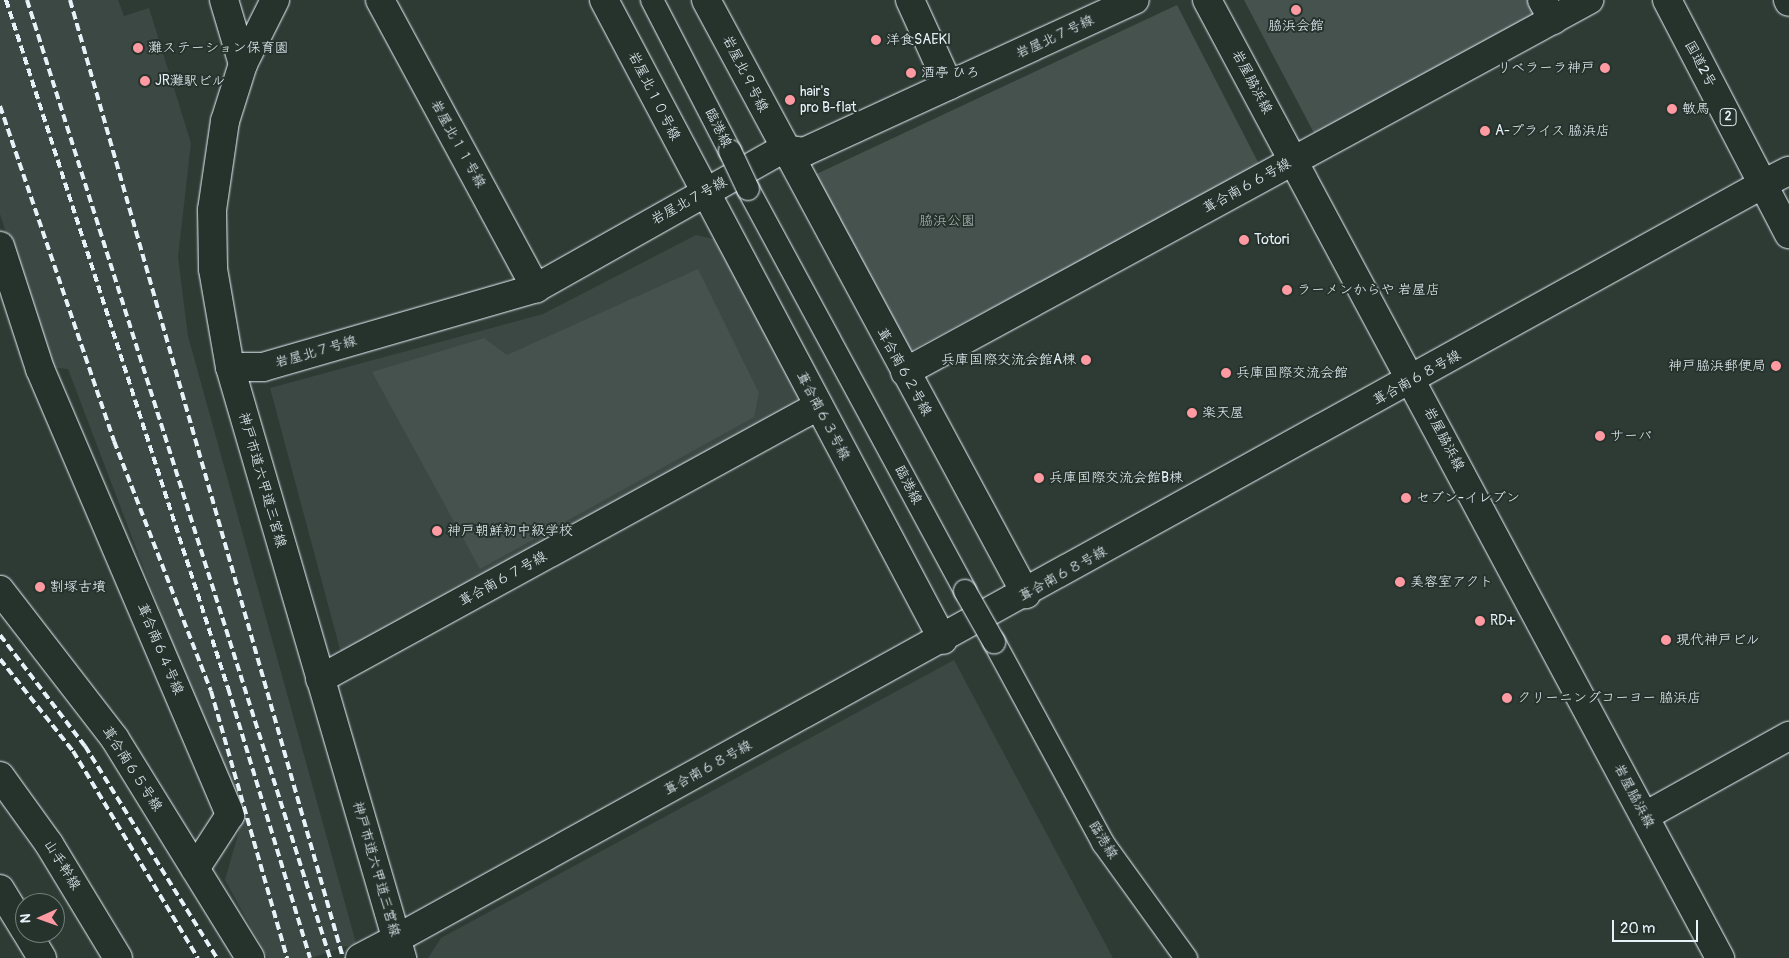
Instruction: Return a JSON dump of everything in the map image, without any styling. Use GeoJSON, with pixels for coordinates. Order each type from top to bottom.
{"type":"FeatureCollection","features":[{"type":"Feature","properties":{"kind":"main road"},"geometry":{"type":"LineString","coordinates":[[224,0],[243,64]]}},
{"type":"Feature","properties":{"kind":"main road","name":"神戸市道六甲道三宮線"},"geometry":{"type":"LineString","coordinates":[[275,0],[243,64],[225,121],[212,210],[213,269],[230,367],[399,948]]}},
{"type":"Feature","properties":{"kind":"main road","name":"岩屋北１１号線"},"geometry":{"type":"LineString","coordinates":[[380,0],[536,288]]}},
{"type":"Feature","properties":{"kind":"main road","name":"岩屋北１０号線"},"geometry":{"type":"LineString","coordinates":[[604,0],[704,193]]}},
{"type":"Feature","properties":{"kind":"main road","name":"岩屋北９号線"},"geometry":{"type":"LineString","coordinates":[[706,0],[784,149]]}},
{"type":"Feature","properties":{"kind":"main road"},"geometry":{"type":"LineString","coordinates":[[910,0],[949,86]]}},
{"type":"Feature","properties":{"kind":"main road","name":"岩屋北７号線"},"geometry":{"type":"LineString","coordinates":[[230,367],[263,367],[536,288],[784,149],[804,152],[1135,0]]}},
{"type":"Feature","properties":{"kind":"main road","name":"岩屋脇浜線"},"geometry":{"type":"LineString","coordinates":[[1207,0],[1413,381],[1720,958]]}},
{"type":"Feature","properties":{"kind":"main road","name":"葺合南６６号線"},"geometry":{"type":"LineString","coordinates":[[905,372],[1294,160],[1547,10],[1589,0]]}},
{"type":"Feature","properties":{"kind":"main road","name":"国道2号"},"geometry":{"type":"LineString","coordinates":[[1667,0],[1789,234]]}},
{"type":"Feature","properties":{"kind":"main road","name":"葺合南６２号線"},"geometry":{"type":"LineString","coordinates":[[784,149],[1026,594]]}},
{"type":"Feature","properties":{"kind":"main road","name":"葺合南６８号線"},"geometry":{"type":"LineString","coordinates":[[360,958],[399,948],[943,640],[1413,381],[1789,170]]}},
{"type":"Feature","properties":{"kind":"main road","name":"葺合南６３号線"},"geometry":{"type":"LineString","coordinates":[[704,193],[943,640]]}},
{"type":"Feature","properties":{"kind":"main road","name":"葺合南６４号線"},"geometry":{"type":"LineString","coordinates":[[0,246],[40,369],[65,423],[230,815],[195,868]]}},
{"type":"Feature","properties":{"kind":"main road","name":"葺合南６７号線"},"geometry":{"type":"LineString","coordinates":[[320,679],[818,406]]}},
{"type":"Feature","properties":{"kind":"main road","name":"葺合南６５号線"},"geometry":{"type":"LineString","coordinates":[[0,590],[115,740],[250,958]]}},
{"type":"Feature","properties":{"kind":"main road"},"geometry":{"type":"LineString","coordinates":[[1645,816],[1789,736]]}},
{"type":"Feature","properties":{"kind":"main road","name":"山手幹線"},"geometry":{"type":"LineString","coordinates":[[0,776],[50,844],[118,958]]}},
{"type":"Feature","properties":{"kind":"main road"},"geometry":{"type":"LineString","coordinates":[[0,889],[15,914]]}},
{"type":"Feature","properties":{"kind":"main road"},"geometry":{"type":"LineString","coordinates":[[33,943],[42,958]]}},
{"type":"Feature","properties":{"kind":"street","name":"臨港線"},"geometry":{"type":"LineString","coordinates":[[652,0],[748,189],[1103,843],[1186,958]]}},
{"type":"Feature","properties":{"kind":"shaded area"},"geometry":{"type":"Polygon","coordinates":[[[0,0],[118,0],[124,16],[149,8],[191,143],[178,257],[188,336],[356,943],[311,958],[268,958],[225,880],[241,824],[68,369],[50,367],[0,214],[0,0]]]}},
{"type":"Feature","properties":{"kind":"shaded area","name":"神戸朝鮮初中級学校"},"geometry":{"type":"Polygon","coordinates":[[[696,235],[718,240],[800,391],[793,409],[341,653],[270,388],[543,314],[696,235]]]}},
{"type":"Feature","properties":{"kind":"shaded area"},"geometry":{"type":"Polygon","coordinates":[[[954,660],[1113,958],[428,958],[441,938],[954,660]]]}},
{"type":"Feature","properties":{"kind":"green space"},"geometry":{"type":"Polygon","coordinates":[[[1244,0],[1530,0],[1537,14],[1314,133],[1244,0]]]}},
{"type":"Feature","properties":{"kind":"green space","name":"脇浜公園"},"geometry":{"type":"Polygon","coordinates":[[[1177,5],[1260,166],[914,349],[902,350],[808,178],[1177,5]]]}},
{"type":"Feature","properties":{"kind":"green space"},"geometry":{"type":"Polygon","coordinates":[[[698,269],[759,393],[754,417],[480,569],[372,372],[484,338],[507,355],[698,269]]]}},
{"type":"Feature","properties":{"kind":"railway"},"geometry":{"type":"LineString","coordinates":[[6,0],[228,688],[310,958]]}},
{"type":"Feature","properties":{"kind":"railway"},"geometry":{"type":"LineString","coordinates":[[27,0],[330,958]]}},
{"type":"Feature","properties":{"kind":"railway"},"geometry":{"type":"LineString","coordinates":[[70,0],[343,958]]}},
{"type":"Feature","properties":{"kind":"railway"},"geometry":{"type":"LineString","coordinates":[[0,106],[114,441],[211,691],[287,958]]}},
{"type":"Feature","properties":{"kind":"railway"},"geometry":{"type":"LineString","coordinates":[[0,635],[85,746],[217,958]]}},
{"type":"Feature","properties":{"kind":"railway"},"geometry":{"type":"LineString","coordinates":[[0,659],[73,751],[198,958]]}},
{"type":"Feature","properties":{"kind":"place","name":"脇浜会館"},"geometry":{"type":"Point","coordinates":[1296,10]}},
{"type":"Feature","properties":{"kind":"place","name":"洋食SAEKI"},"geometry":{"type":"Point","coordinates":[876,40]}},
{"type":"Feature","properties":{"kind":"place","name":"灘ステーション保育園"},"geometry":{"type":"Point","coordinates":[138,48]}},
{"type":"Feature","properties":{"kind":"place","name":"リベラーラ神戸"},"geometry":{"type":"Point","coordinates":[1605,68]}},
{"type":"Feature","properties":{"kind":"place","name":"酒亭 ひろ"},"geometry":{"type":"Point","coordinates":[911,73]}},
{"type":"Feature","properties":{"kind":"place","name":"JR灘駅ビル"},"geometry":{"type":"Point","coordinates":[145,81]}},
{"type":"Feature","properties":{"kind":"place","name":"hair's pro B-flat"},"geometry":{"type":"Point","coordinates":[790,100]}},
{"type":"Feature","properties":{"kind":"place","name":"敏馬"},"geometry":{"type":"Point","coordinates":[1672,109]}},
{"type":"Feature","properties":{"kind":"place","name":"A-プライス 脇浜店"},"geometry":{"type":"Point","coordinates":[1485,131]}},
{"type":"Feature","properties":{"kind":"place","name":"Totori"},"geometry":{"type":"Point","coordinates":[1244,240]}},
{"type":"Feature","properties":{"kind":"place","name":"ラーメンからや 岩屋店"},"geometry":{"type":"Point","coordinates":[1287,290]}},
{"type":"Feature","properties":{"kind":"place","name":"兵庫国際交流会館A棟"},"geometry":{"type":"Point","coordinates":[1086,360]}},
{"type":"Feature","properties":{"kind":"place","name":"神戸脇浜郵便局"},"geometry":{"type":"Point","coordinates":[1776,366]}},
{"type":"Feature","properties":{"kind":"place","name":"兵庫国際交流会館"},"geometry":{"type":"Point","coordinates":[1226,373]}},
{"type":"Feature","properties":{"kind":"place","name":"楽天屋"},"geometry":{"type":"Point","coordinates":[1192,413]}},
{"type":"Feature","properties":{"kind":"place","name":"サーバ"},"geometry":{"type":"Point","coordinates":[1600,436]}},
{"type":"Feature","properties":{"kind":"place","name":"兵庫国際交流会館B棟"},"geometry":{"type":"Point","coordinates":[1039,478]}},
{"type":"Feature","properties":{"kind":"place","name":"セブン-イレブン"},"geometry":{"type":"Point","coordinates":[1406,498]}},
{"type":"Feature","properties":{"kind":"place","name":"神戸朝鮮初中級学校"},"geometry":{"type":"Point","coordinates":[437,531]}},
{"type":"Feature","properties":{"kind":"place","name":"美容室アクト"},"geometry":{"type":"Point","coordinates":[1400,582]}},
{"type":"Feature","properties":{"kind":"place","name":"割塚古墳"},"geometry":{"type":"Point","coordinates":[40,587]}},
{"type":"Feature","properties":{"kind":"place","name":"RD+"},"geometry":{"type":"Point","coordinates":[1480,621]}},
{"type":"Feature","properties":{"kind":"place","name":"現代神戸ビル"},"geometry":{"type":"Point","coordinates":[1666,640]}},
{"type":"Feature","properties":{"kind":"place","name":"クリーニングコーヨー 脇浜店"},"geometry":{"type":"Point","coordinates":[1507,698]}}]}
